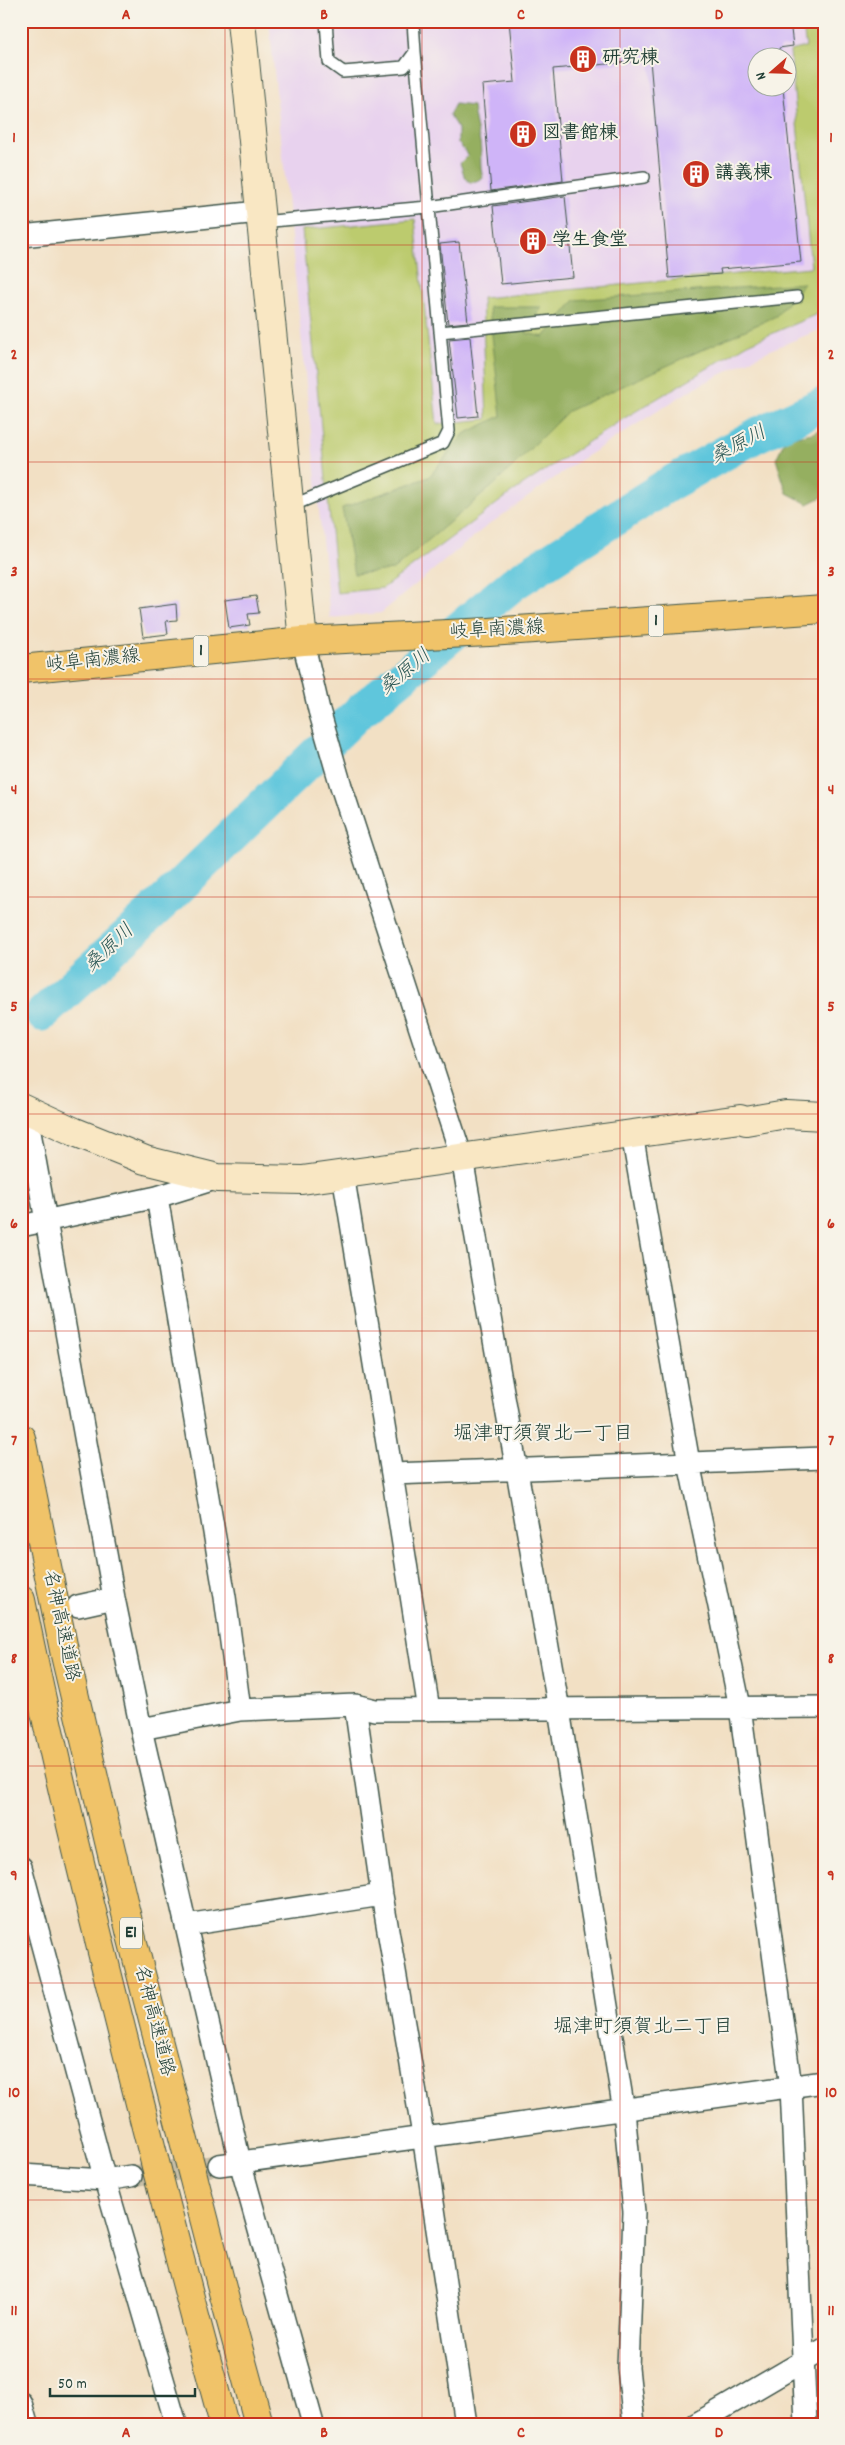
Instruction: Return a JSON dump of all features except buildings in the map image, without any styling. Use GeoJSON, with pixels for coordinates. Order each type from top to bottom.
{"type":"FeatureCollection","features":[{"type":"Feature","properties":{"kind":"main road","name":"岐阜南濃線"},"geometry":{"type":"LineString","coordinates":[[21,669],[303,641],[488,632],[824,609]]}},
{"type":"Feature","properties":{"kind":"main road","name":"名神高速道路"},"geometry":{"type":"LineString","coordinates":[[21,1438],[65,1655],[132,1939],[222,2292],[259,2424]]}},
{"type":"Feature","properties":{"kind":"main road","name":"名神高速道路"},"geometry":{"type":"LineString","coordinates":[[21,1600],[100,1946],[224,2424]]}},
{"type":"Feature","properties":{"kind":"street"},"geometry":{"type":"LineString","coordinates":[[244,22],[259,217],[303,641],[319,710],[341,786],[451,1117],[462,1158],[559,1710],[624,2111],[634,2212],[628,2368],[629,2421]]}},
{"type":"Feature","properties":{"kind":"street"},"geometry":{"type":"LineString","coordinates":[[21,236],[259,217]]}},
{"type":"Feature","properties":{"kind":"street"},"geometry":{"type":"LineString","coordinates":[[24,1108],[75,1132],[145,1160],[218,1178],[302,1180],[786,1114],[823,1119]]}},
{"type":"Feature","properties":{"kind":"street"},"geometry":{"type":"LineString","coordinates":[[24,1108],[114,1598],[141,1729],[240,2162],[313,2424]]}},
{"type":"Feature","properties":{"kind":"street"},"geometry":{"type":"LineString","coordinates":[[632,1134],[689,1463],[740,1707],[791,2087],[806,2424]]}},
{"type":"Feature","properties":{"kind":"street"},"geometry":{"type":"LineString","coordinates":[[343,1174],[429,1710]]}},
{"type":"Feature","properties":{"kind":"street"},"geometry":{"type":"LineString","coordinates":[[21,1226],[158,1197],[218,1178]]}},
{"type":"Feature","properties":{"kind":"street"},"geometry":{"type":"LineString","coordinates":[[158,1197],[225,1597],[240,1710]]}},
{"type":"Feature","properties":{"kind":"street"},"geometry":{"type":"LineString","coordinates":[[392,1474],[824,1458]]}},
{"type":"Feature","properties":{"kind":"street"},"geometry":{"type":"LineString","coordinates":[[78,1606],[114,1598]]}},
{"type":"Feature","properties":{"kind":"street"},"geometry":{"type":"LineString","coordinates":[[356,1705],[382,1894],[423,2135],[466,2424]]}},
{"type":"Feature","properties":{"kind":"street"},"geometry":{"type":"LineString","coordinates":[[141,1729],[240,1710],[356,1705],[375,1710],[559,1710],[824,1706]]}},
{"type":"Feature","properties":{"kind":"street"},"geometry":{"type":"LineString","coordinates":[[21,1867],[105,2180],[176,2424]]}},
{"type":"Feature","properties":{"kind":"street"},"geometry":{"type":"LineString","coordinates":[[186,1925],[382,1894]]}},
{"type":"Feature","properties":{"kind":"street"},"geometry":{"type":"LineString","coordinates":[[219,2165],[423,2135],[624,2111],[715,2096],[728,2096],[824,2082]]}},
{"type":"Feature","properties":{"kind":"street"},"geometry":{"type":"LineString","coordinates":[[21,2175],[105,2180],[131,2176]]}},
{"type":"Feature","properties":{"kind":"street"},"geometry":{"type":"LineString","coordinates":[[696,2424],[824,2348]]}},
{"type":"Feature","properties":{"kind":"street"},"geometry":{"type":"LineString","coordinates":[[21,2403],[27,2424]]}},
{"type":"Feature","properties":{"kind":"lane"},"geometry":{"type":"LineString","coordinates":[[326,21],[329,62],[343,72],[404,67],[416,52]]}},
{"type":"Feature","properties":{"kind":"lane"},"geometry":{"type":"LineString","coordinates":[[289,507],[443,443],[449,431],[413,21]]}},
{"type":"Feature","properties":{"kind":"lane"},"geometry":{"type":"LineString","coordinates":[[259,217],[428,207],[644,177]]}},
{"type":"Feature","properties":{"kind":"lane"},"geometry":{"type":"LineString","coordinates":[[440,332],[797,298]]}},
{"type":"Feature","properties":{"kind":"shaded area"},"geometry":{"type":"Polygon","coordinates":[[[269,21],[824,21],[824,328],[770,350],[694,388],[577,462],[483,529],[381,613],[330,618],[269,21]]]}},
{"type":"Feature","properties":{"kind":"green space"},"geometry":{"type":"Polygon","coordinates":[[[802,21],[824,21],[824,311],[748,344],[623,419],[514,491],[383,588],[337,593],[302,230],[415,219],[437,424],[487,419],[482,298],[811,267],[795,98],[798,98],[798,49],[806,47],[802,21]]]}},
{"type":"Feature","properties":{"kind":"green space"},"geometry":{"type":"Polygon","coordinates":[[[455,104],[473,106],[480,142],[483,178],[471,183],[465,178],[460,163],[468,155],[458,143],[458,129],[449,115],[455,104]]]}},
{"type":"Feature","properties":{"kind":"green space"},"geometry":{"type":"Polygon","coordinates":[[[804,283],[776,316],[568,411],[495,484],[393,570],[354,574],[342,508],[429,477],[464,434],[501,416],[489,307],[542,307],[526,333],[544,337],[575,300],[804,283]]]}},
{"type":"Feature","properties":{"kind":"green space"},"geometry":{"type":"Polygon","coordinates":[[[824,427],[824,496],[808,504],[787,493],[776,459],[786,438],[813,433],[824,427]]]}},
{"type":"Feature","properties":{"kind":"waterway","name":"桑原川"},"geometry":{"type":"LineString","coordinates":[[42,1014],[167,899],[358,713],[514,583],[669,484],[757,435],[824,404]]}},
{"type":"Feature","properties":{"kind":"tunnel"},"geometry":{"type":"LineString","coordinates":[[131,2176],[219,2165]]}},
{"type":"Feature","properties":{"kind":"place","name":"研究棟"},"geometry":{"type":"Point","coordinates":[583,59]}},
{"type":"Feature","properties":{"kind":"place","name":"図書館棟"},"geometry":{"type":"Point","coordinates":[523,134]}},
{"type":"Feature","properties":{"kind":"place","name":"講義棟"},"geometry":{"type":"Point","coordinates":[696,174]}},
{"type":"Feature","properties":{"kind":"place","name":"学生食堂"},"geometry":{"type":"Point","coordinates":[533,241]}},
{"type":"Feature","properties":{"kind":"district","name":"堀津町須賀北一丁目"},"geometry":{"type":"Point","coordinates":[543,1435]}},
{"type":"Feature","properties":{"kind":"district","name":"堀津町須賀北二丁目"},"geometry":{"type":"Point","coordinates":[643,2028]}}]}
